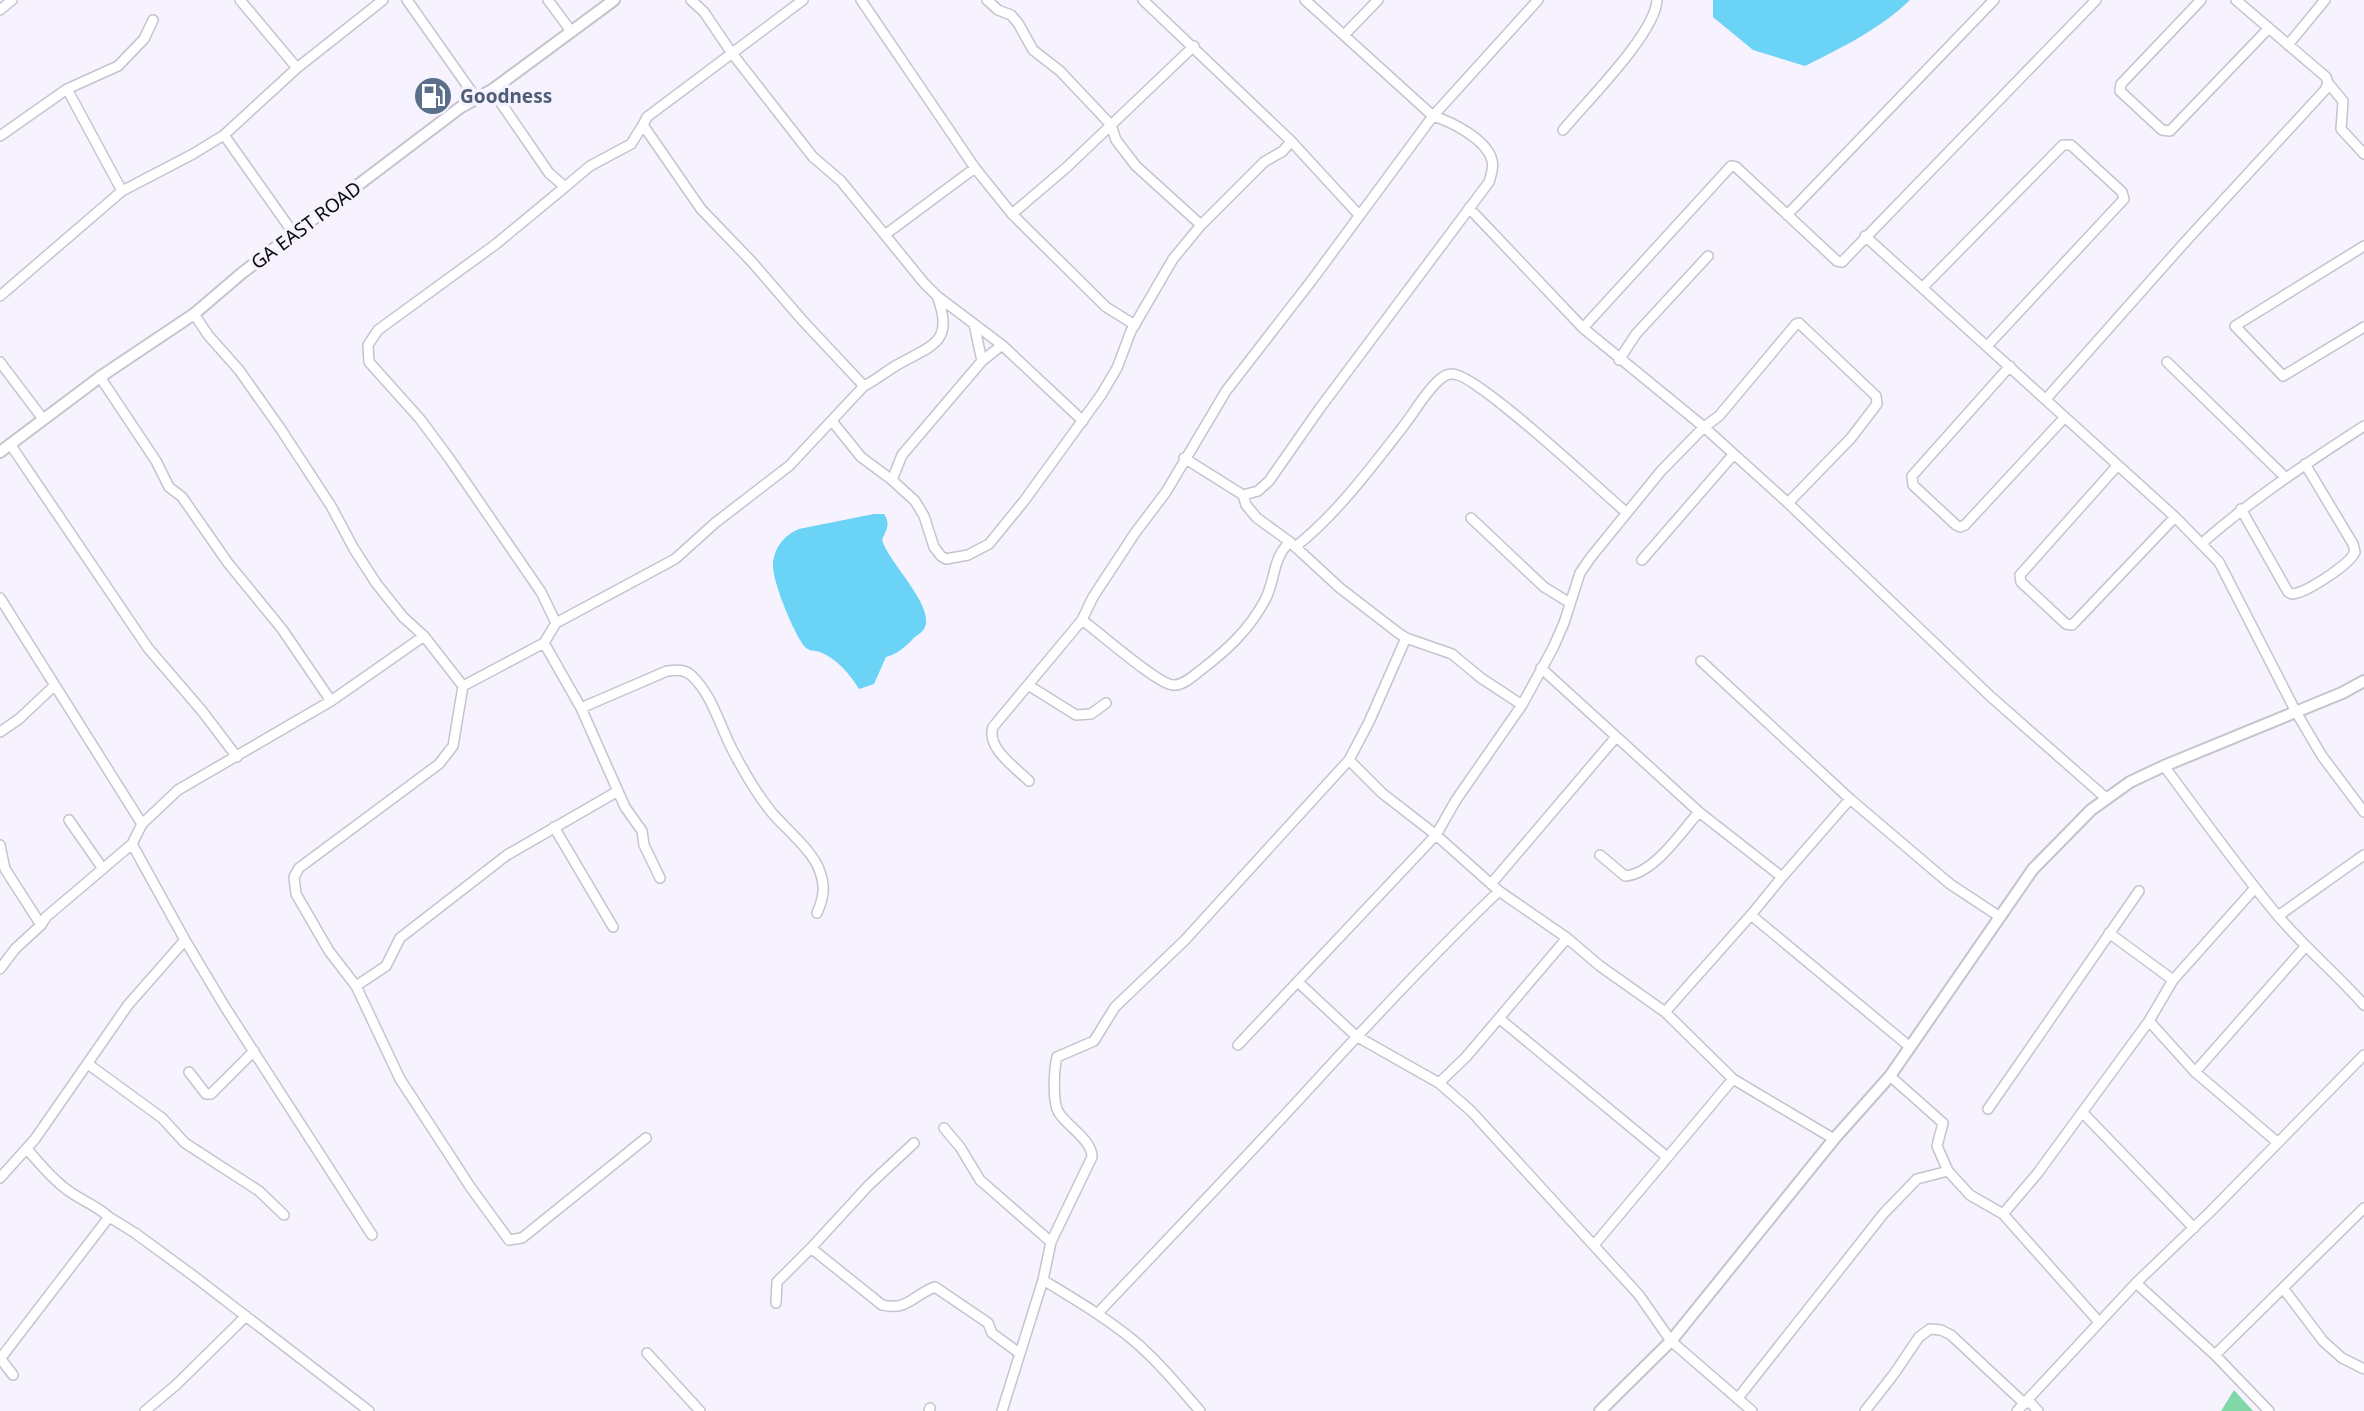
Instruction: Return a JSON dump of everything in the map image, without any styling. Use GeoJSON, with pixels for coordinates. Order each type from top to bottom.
{"type":"FeatureCollection","features":[{"type":"Feature","properties":{"kind":"street"},"geometry":{"type":"LineString","coordinates":[[0,10],[12,0]]}},
{"type":"Feature","properties":{"kind":"street"},"geometry":{"type":"LineString","coordinates":[[240,0],[297,68]]}},
{"type":"Feature","properties":{"kind":"street"},"geometry":{"type":"LineString","coordinates":[[0,296],[122,191],[194,154],[224,135],[297,68],[383,0]]}},
{"type":"Feature","properties":{"kind":"street"},"geometry":{"type":"LineString","coordinates":[[407,0],[476,98]]}},
{"type":"Feature","properties":{"kind":"street"},"geometry":{"type":"LineString","coordinates":[[548,0],[571,32]]}},
{"type":"Feature","properties":{"kind":"street","name":"GA EAST ROAD"},"geometry":{"type":"LineString","coordinates":[[0,452],[100,377],[194,314],[242,273],[461,107],[492,90],[614,0]]}},
{"type":"Feature","properties":{"kind":"street"},"geometry":{"type":"LineString","coordinates":[[691,0],[704,12],[731,52],[813,157],[841,181],[937,296],[1002,345],[1083,421]]}},
{"type":"Feature","properties":{"kind":"street"},"geometry":{"type":"LineString","coordinates":[[556,623],[541,592],[449,458],[420,419],[369,362],[368,345],[378,330],[496,244],[590,166],[631,144],[647,117],[803,0]]}},
{"type":"Feature","properties":{"kind":"street"},"geometry":{"type":"LineString","coordinates":[[861,0],[975,168],[1012,214],[1106,307],[1135,325]]}},
{"type":"Feature","properties":{"kind":"street"},"geometry":{"type":"LineString","coordinates":[[987,0],[999,10],[1011,15],[1033,50],[1060,71],[1111,125],[1116,140],[1136,166],[1201,225]]}},
{"type":"Feature","properties":{"kind":"street"},"geometry":{"type":"LineString","coordinates":[[1145,0],[1292,142],[1359,215]]}},
{"type":"Feature","properties":{"kind":"street"},"geometry":{"type":"LineString","coordinates":[[1242,495],[1258,491],[1269,481],[1320,408],[1489,182],[1493,169],[1492,158],[1488,152],[1464,130],[1454,123],[1433,116],[1304,0]]}},
{"type":"Feature","properties":{"kind":"street"},"geometry":{"type":"LineString","coordinates":[[1344,35],[1378,0]]}},
{"type":"Feature","properties":{"kind":"street"},"geometry":{"type":"LineString","coordinates":[[1029,781],[995,747],[991,734],[993,727],[1082,620],[1093,597],[1166,492],[1184,458],[1236,376],[1312,280],[1433,116],[1538,0]]}},
{"type":"Feature","properties":{"kind":"street"},"geometry":{"type":"LineString","coordinates":[[1563,130],[1642,37],[1656,10],[1657,0]]}},
{"type":"Feature","properties":{"kind":"street"},"geometry":{"type":"LineString","coordinates":[[1787,215],[1994,0]]}},
{"type":"Feature","properties":{"kind":"street"},"geometry":{"type":"LineString","coordinates":[[1583,328],[1731,166],[1737,167],[1837,261],[1845,260],[1865,236],[2096,0]]}},
{"type":"Feature","properties":{"kind":"street"},"geometry":{"type":"LineString","coordinates":[[2201,0],[2124,79],[2120,88],[2120,91],[2162,130],[2170,131],[2268,29]]}},
{"type":"Feature","properties":{"kind":"street"},"geometry":{"type":"LineString","coordinates":[[2236,0],[2326,77],[2343,101],[2341,129],[2364,154]]}},
{"type":"Feature","properties":{"kind":"street"},"geometry":{"type":"LineString","coordinates":[[2288,45],[2325,0]]}},
{"type":"Feature","properties":{"kind":"street"},"geometry":{"type":"LineString","coordinates":[[0,136],[67,89],[118,66],[144,39],[153,20]]}},
{"type":"Feature","properties":{"kind":"street"},"geometry":{"type":"LineString","coordinates":[[1012,214],[1067,167],[1194,46]]}},
{"type":"Feature","properties":{"kind":"street"},"geometry":{"type":"LineString","coordinates":[[2046,399],[2192,234],[2325,90],[2328,83]]}},
{"type":"Feature","properties":{"kind":"street"},"geometry":{"type":"LineString","coordinates":[[67,89],[122,191]]}},
{"type":"Feature","properties":{"kind":"street"},"geometry":{"type":"LineString","coordinates":[[492,90],[549,173],[565,187]]}},
{"type":"Feature","properties":{"kind":"street"},"geometry":{"type":"LineString","coordinates":[[643,125],[701,209],[752,261],[864,386]]}},
{"type":"Feature","properties":{"kind":"street"},"geometry":{"type":"LineString","coordinates":[[224,135],[294,234]]}},
{"type":"Feature","properties":{"kind":"street"},"geometry":{"type":"LineString","coordinates":[[831,421],[861,457],[915,501],[924,516],[934,547],[941,556],[946,559],[968,555],[989,544],[1083,421],[1117,368],[1135,325],[1173,259],[1201,225],[1264,162],[1292,142]]}},
{"type":"Feature","properties":{"kind":"street"},"geometry":{"type":"LineString","coordinates":[[1923,287],[2063,145],[2071,145],[2122,192],[2124,199],[1987,345]]}},
{"type":"Feature","properties":{"kind":"street"},"geometry":{"type":"LineString","coordinates":[[886,234],[975,168]]}},
{"type":"Feature","properties":{"kind":"street"},"geometry":{"type":"LineString","coordinates":[[1469,208],[1583,328],[1703,427],[1788,503],[1990,696],[2106,797]]}},
{"type":"Feature","properties":{"kind":"street"},"geometry":{"type":"LineString","coordinates":[[1865,236],[2175,517],[2219,562],[2295,712],[2322,756],[2364,812]]}},
{"type":"Feature","properties":{"kind":"street"},"geometry":{"type":"LineString","coordinates":[[2364,246],[2235,326],[2283,376],[2364,327]]}},
{"type":"Feature","properties":{"kind":"street"},"geometry":{"type":"LineString","coordinates":[[1619,360],[1636,334],[1708,256]]}},
{"type":"Feature","properties":{"kind":"street"},"geometry":{"type":"LineString","coordinates":[[463,686],[544,643],[556,623],[675,559],[715,523],[789,466],[864,386],[880,379],[893,368],[928,348],[940,337],[944,319],[937,296]]}},
{"type":"Feature","properties":{"kind":"street"},"geometry":{"type":"LineString","coordinates":[[194,314],[208,335],[239,370],[280,428],[331,506],[376,583],[403,617],[424,636],[463,686],[453,746],[439,764],[299,868],[294,877],[296,894],[328,951],[356,986],[400,1079],[471,1188],[509,1240],[522,1238],[646,1138]]}},
{"type":"Feature","properties":{"kind":"street"},"geometry":{"type":"LineString","coordinates":[[974,324],[982,361]]}},
{"type":"Feature","properties":{"kind":"street"},"geometry":{"type":"LineString","coordinates":[[1238,1045],[1436,835],[1455,800],[1522,705],[1559,636],[1580,573],[1661,471],[1703,427],[1719,416],[1796,324],[1801,324],[1876,396],[1878,404],[1851,438],[1788,503]]}},
{"type":"Feature","properties":{"kind":"street"},"geometry":{"type":"LineString","coordinates":[[892,480],[902,455],[982,361],[1002,345]]}},
{"type":"Feature","properties":{"kind":"street"},"geometry":{"type":"LineString","coordinates":[[0,362],[43,419]]}},
{"type":"Feature","properties":{"kind":"street"},"geometry":{"type":"LineString","coordinates":[[2167,362],[2285,477]]}},
{"type":"Feature","properties":{"kind":"street"},"geometry":{"type":"LineString","coordinates":[[2010,366],[1912,476],[1913,485],[1956,525],[1965,526],[2065,417]]}},
{"type":"Feature","properties":{"kind":"street"},"geometry":{"type":"LineString","coordinates":[[1082,620],[1130,659],[1169,684],[1182,684],[1227,651],[1242,634],[1265,600],[1279,554],[1315,531],[1393,440],[1439,379],[1455,373],[1494,398],[1627,513]]}},
{"type":"Feature","properties":{"kind":"street"},"geometry":{"type":"LineString","coordinates":[[100,377],[156,461],[169,487],[182,497],[228,563],[274,618],[331,701]]}},
{"type":"Feature","properties":{"kind":"street"},"geometry":{"type":"LineString","coordinates":[[2201,544],[2241,509],[2285,477],[2364,426]]}},
{"type":"Feature","properties":{"kind":"street"},"geometry":{"type":"LineString","coordinates":[[10,444],[148,648],[237,757]]}},
{"type":"Feature","properties":{"kind":"street"},"geometry":{"type":"LineString","coordinates":[[1643,560],[1733,455]]}},
{"type":"Feature","properties":{"kind":"street"},"geometry":{"type":"LineString","coordinates":[[1184,458],[1242,495],[1257,518],[1340,588],[1406,638],[1452,653],[1482,678],[1522,705]]}},
{"type":"Feature","properties":{"kind":"street"},"geometry":{"type":"LineString","coordinates":[[2241,509],[2288,592],[2292,594],[2302,592],[2347,562],[2355,552],[2353,544],[2305,464]]}},
{"type":"Feature","properties":{"kind":"street"},"geometry":{"type":"LineString","coordinates":[[2118,466],[2020,575],[2021,582],[2066,624],[2072,625],[2175,517]]}},
{"type":"Feature","properties":{"kind":"street"},"geometry":{"type":"LineString","coordinates":[[1471,518],[1544,587],[1570,603]]}},
{"type":"Feature","properties":{"kind":"street"},"geometry":{"type":"LineString","coordinates":[[0,598],[142,824]]}},
{"type":"Feature","properties":{"kind":"street"},"geometry":{"type":"LineString","coordinates":[[0,970],[15,949],[46,917],[132,844],[142,824],[178,790],[331,701],[424,636]]}},
{"type":"Feature","properties":{"kind":"street"},"geometry":{"type":"LineString","coordinates":[[1002,1411],[1044,1280],[1051,1242],[1092,1157],[1092,1152],[1056,1110],[1054,1071],[1057,1057],[1094,1041],[1115,1007],[1185,940],[1349,760],[1406,638]]}},
{"type":"Feature","properties":{"kind":"street"},"geometry":{"type":"LineString","coordinates":[[544,643],[581,708],[632,819],[642,831],[644,845],[660,878]]}},
{"type":"Feature","properties":{"kind":"street"},"geometry":{"type":"LineString","coordinates":[[1701,661],[1850,799],[1950,884],[2000,917]]}},
{"type":"Feature","properties":{"kind":"street"},"geometry":{"type":"LineString","coordinates":[[1541,668],[1699,812],[1783,877]]}},
{"type":"Feature","properties":{"kind":"street"},"geometry":{"type":"LineString","coordinates":[[581,708],[667,671],[680,670],[692,676],[716,711],[733,750],[773,815],[791,830],[820,869],[824,898],[817,913]]}},
{"type":"Feature","properties":{"kind":"street"},"geometry":{"type":"LineString","coordinates":[[1600,1411],[1671,1341],[1834,1139],[1890,1076],[2033,869],[2106,797],[2164,766],[2342,693],[2364,681]]}},
{"type":"Feature","properties":{"kind":"street"},"geometry":{"type":"LineString","coordinates":[[0,732],[19,719],[55,685]]}},
{"type":"Feature","properties":{"kind":"street"},"geometry":{"type":"LineString","coordinates":[[1028,685],[1076,715],[1091,714],[1106,703]]}},
{"type":"Feature","properties":{"kind":"street"},"geometry":{"type":"LineString","coordinates":[[1098,1313],[1452,935],[1495,887],[1616,737]]}},
{"type":"Feature","properties":{"kind":"street"},"geometry":{"type":"LineString","coordinates":[[1349,760],[1382,793],[1436,835],[1495,887],[1665,1012],[1733,1079],[1834,1139]]}},
{"type":"Feature","properties":{"kind":"street"},"geometry":{"type":"LineString","coordinates":[[2164,766],[2278,916],[2305,947],[2345,983],[2364,1005]]}},
{"type":"Feature","properties":{"kind":"street"},"geometry":{"type":"LineString","coordinates":[[356,986],[386,966],[400,938],[507,855],[618,791]]}},
{"type":"Feature","properties":{"kind":"street"},"geometry":{"type":"LineString","coordinates":[[1665,1012],[1850,799]]}},
{"type":"Feature","properties":{"kind":"street"},"geometry":{"type":"LineString","coordinates":[[1600,855],[1625,876],[1634,875],[1653,864],[1699,812]]}},
{"type":"Feature","properties":{"kind":"street"},"geometry":{"type":"LineString","coordinates":[[69,820],[103,869]]}},
{"type":"Feature","properties":{"kind":"street"},"geometry":{"type":"LineString","coordinates":[[554,827],[612,927]]}},
{"type":"Feature","properties":{"kind":"street"},"geometry":{"type":"LineString","coordinates":[[132,844],[185,940],[372,1235]]}},
{"type":"Feature","properties":{"kind":"street"},"geometry":{"type":"LineString","coordinates":[[0,845],[5,869],[41,925]]}},
{"type":"Feature","properties":{"kind":"street"},"geometry":{"type":"LineString","coordinates":[[2278,916],[2364,855]]}},
{"type":"Feature","properties":{"kind":"street"},"geometry":{"type":"LineString","coordinates":[[2003,1214],[2038,1174],[2149,1021],[2173,980],[2255,888]]}},
{"type":"Feature","properties":{"kind":"street"},"geometry":{"type":"LineString","coordinates":[[1988,1109],[2140,891]]}},
{"type":"Feature","properties":{"kind":"street"},"geometry":{"type":"LineString","coordinates":[[1751,915],[1910,1047]]}},
{"type":"Feature","properties":{"kind":"street"},"geometry":{"type":"LineString","coordinates":[[2109,933],[2173,980]]}},
{"type":"Feature","properties":{"kind":"street"},"geometry":{"type":"LineString","coordinates":[[1439,1083],[1500,1019],[1567,938]]}},
{"type":"Feature","properties":{"kind":"street"},"geometry":{"type":"LineString","coordinates":[[0,1178],[27,1149],[128,1005],[185,940]]}},
{"type":"Feature","properties":{"kind":"street"},"geometry":{"type":"LineString","coordinates":[[2195,1072],[2305,947]]}},
{"type":"Feature","properties":{"kind":"street"},"geometry":{"type":"LineString","coordinates":[[1298,982],[1356,1036],[1439,1083],[1471,1111],[1639,1295],[1671,1341],[1752,1411]]}},
{"type":"Feature","properties":{"kind":"street"},"geometry":{"type":"LineString","coordinates":[[1500,1019],[1667,1157]]}},
{"type":"Feature","properties":{"kind":"street"},"geometry":{"type":"LineString","coordinates":[[2149,1021],[2195,1072],[2277,1142]]}},
{"type":"Feature","properties":{"kind":"street"},"geometry":{"type":"LineString","coordinates":[[189,1072],[206,1094],[211,1094],[254,1051]]}},
{"type":"Feature","properties":{"kind":"street"},"geometry":{"type":"LineString","coordinates":[[2018,1411],[2136,1283],[2194,1228],[2364,1055]]}},
{"type":"Feature","properties":{"kind":"street"},"geometry":{"type":"LineString","coordinates":[[88,1064],[162,1118],[185,1143],[260,1191],[284,1215]]}},
{"type":"Feature","properties":{"kind":"street"},"geometry":{"type":"LineString","coordinates":[[1890,1076],[1943,1124],[1937,1146],[1948,1171],[1970,1195],[2003,1214],[2099,1322]]}},
{"type":"Feature","properties":{"kind":"street"},"geometry":{"type":"LineString","coordinates":[[1594,1245],[1733,1079]]}},
{"type":"Feature","properties":{"kind":"street"},"geometry":{"type":"LineString","coordinates":[[2082,1112],[2194,1228]]}},
{"type":"Feature","properties":{"kind":"street"},"geometry":{"type":"LineString","coordinates":[[944,1128],[960,1147],[980,1180],[1051,1242]]}},
{"type":"Feature","properties":{"kind":"street"},"geometry":{"type":"LineString","coordinates":[[776,1303],[777,1282],[869,1185],[914,1143]]}},
{"type":"Feature","properties":{"kind":"street"},"geometry":{"type":"LineString","coordinates":[[27,1149],[66,1189],[135,1233],[369,1411]]}},
{"type":"Feature","properties":{"kind":"street"},"geometry":{"type":"LineString","coordinates":[[1738,1398],[1884,1213],[1917,1179],[1948,1171]]}},
{"type":"Feature","properties":{"kind":"street"},"geometry":{"type":"LineString","coordinates":[[2215,1355],[2364,1210]]}},
{"type":"Feature","properties":{"kind":"street"},"geometry":{"type":"LineString","coordinates":[[13,1375],[0,1359],[108,1217]]}},
{"type":"Feature","properties":{"kind":"street"},"geometry":{"type":"LineString","coordinates":[[811,1248],[882,1305],[893,1308],[904,1306],[935,1287],[988,1323],[992,1334],[1019,1353]]}},
{"type":"Feature","properties":{"kind":"street"},"geometry":{"type":"LineString","coordinates":[[1044,1280],[1098,1313],[1135,1342],[1200,1411]]}},
{"type":"Feature","properties":{"kind":"street"},"geometry":{"type":"LineString","coordinates":[[2136,1283],[2215,1355],[2269,1411]]}},
{"type":"Feature","properties":{"kind":"street"},"geometry":{"type":"LineString","coordinates":[[2283,1288],[2323,1341],[2342,1358],[2364,1369]]}},
{"type":"Feature","properties":{"kind":"street"},"geometry":{"type":"LineString","coordinates":[[145,1411],[176,1385],[246,1316]]}},
{"type":"Feature","properties":{"kind":"street"},"geometry":{"type":"LineString","coordinates":[[1865,1411],[1919,1337],[1930,1329],[1951,1335],[2038,1411]]}},
{"type":"Feature","properties":{"kind":"street"},"geometry":{"type":"LineString","coordinates":[[647,1353],[700,1411]]}},
{"type":"Feature","properties":{"kind":"green space"},"geometry":{"type":"Polygon","coordinates":[[[2234,1390],[2253,1411],[2221,1411],[2234,1390]]]}},
{"type":"Feature","properties":{"kind":"water"},"geometry":{"type":"Polygon","coordinates":[[[1713,0],[1910,0],[1874,29],[1805,66],[1753,50],[1713,17],[1713,0]]]}},
{"type":"Feature","properties":{"kind":"water"},"geometry":{"type":"Polygon","coordinates":[[[884,514],[886,518],[887,527],[882,540],[918,597],[926,620],[922,632],[900,650],[886,657],[874,684],[859,689],[837,663],[820,652],[807,649],[800,640],[780,596],[773,566],[780,543],[799,529],[884,514]]]}},
{"type":"Feature","properties":{"kind":"place","name":"Goodness"},"geometry":{"type":"Point","coordinates":[433,96]}}]}
